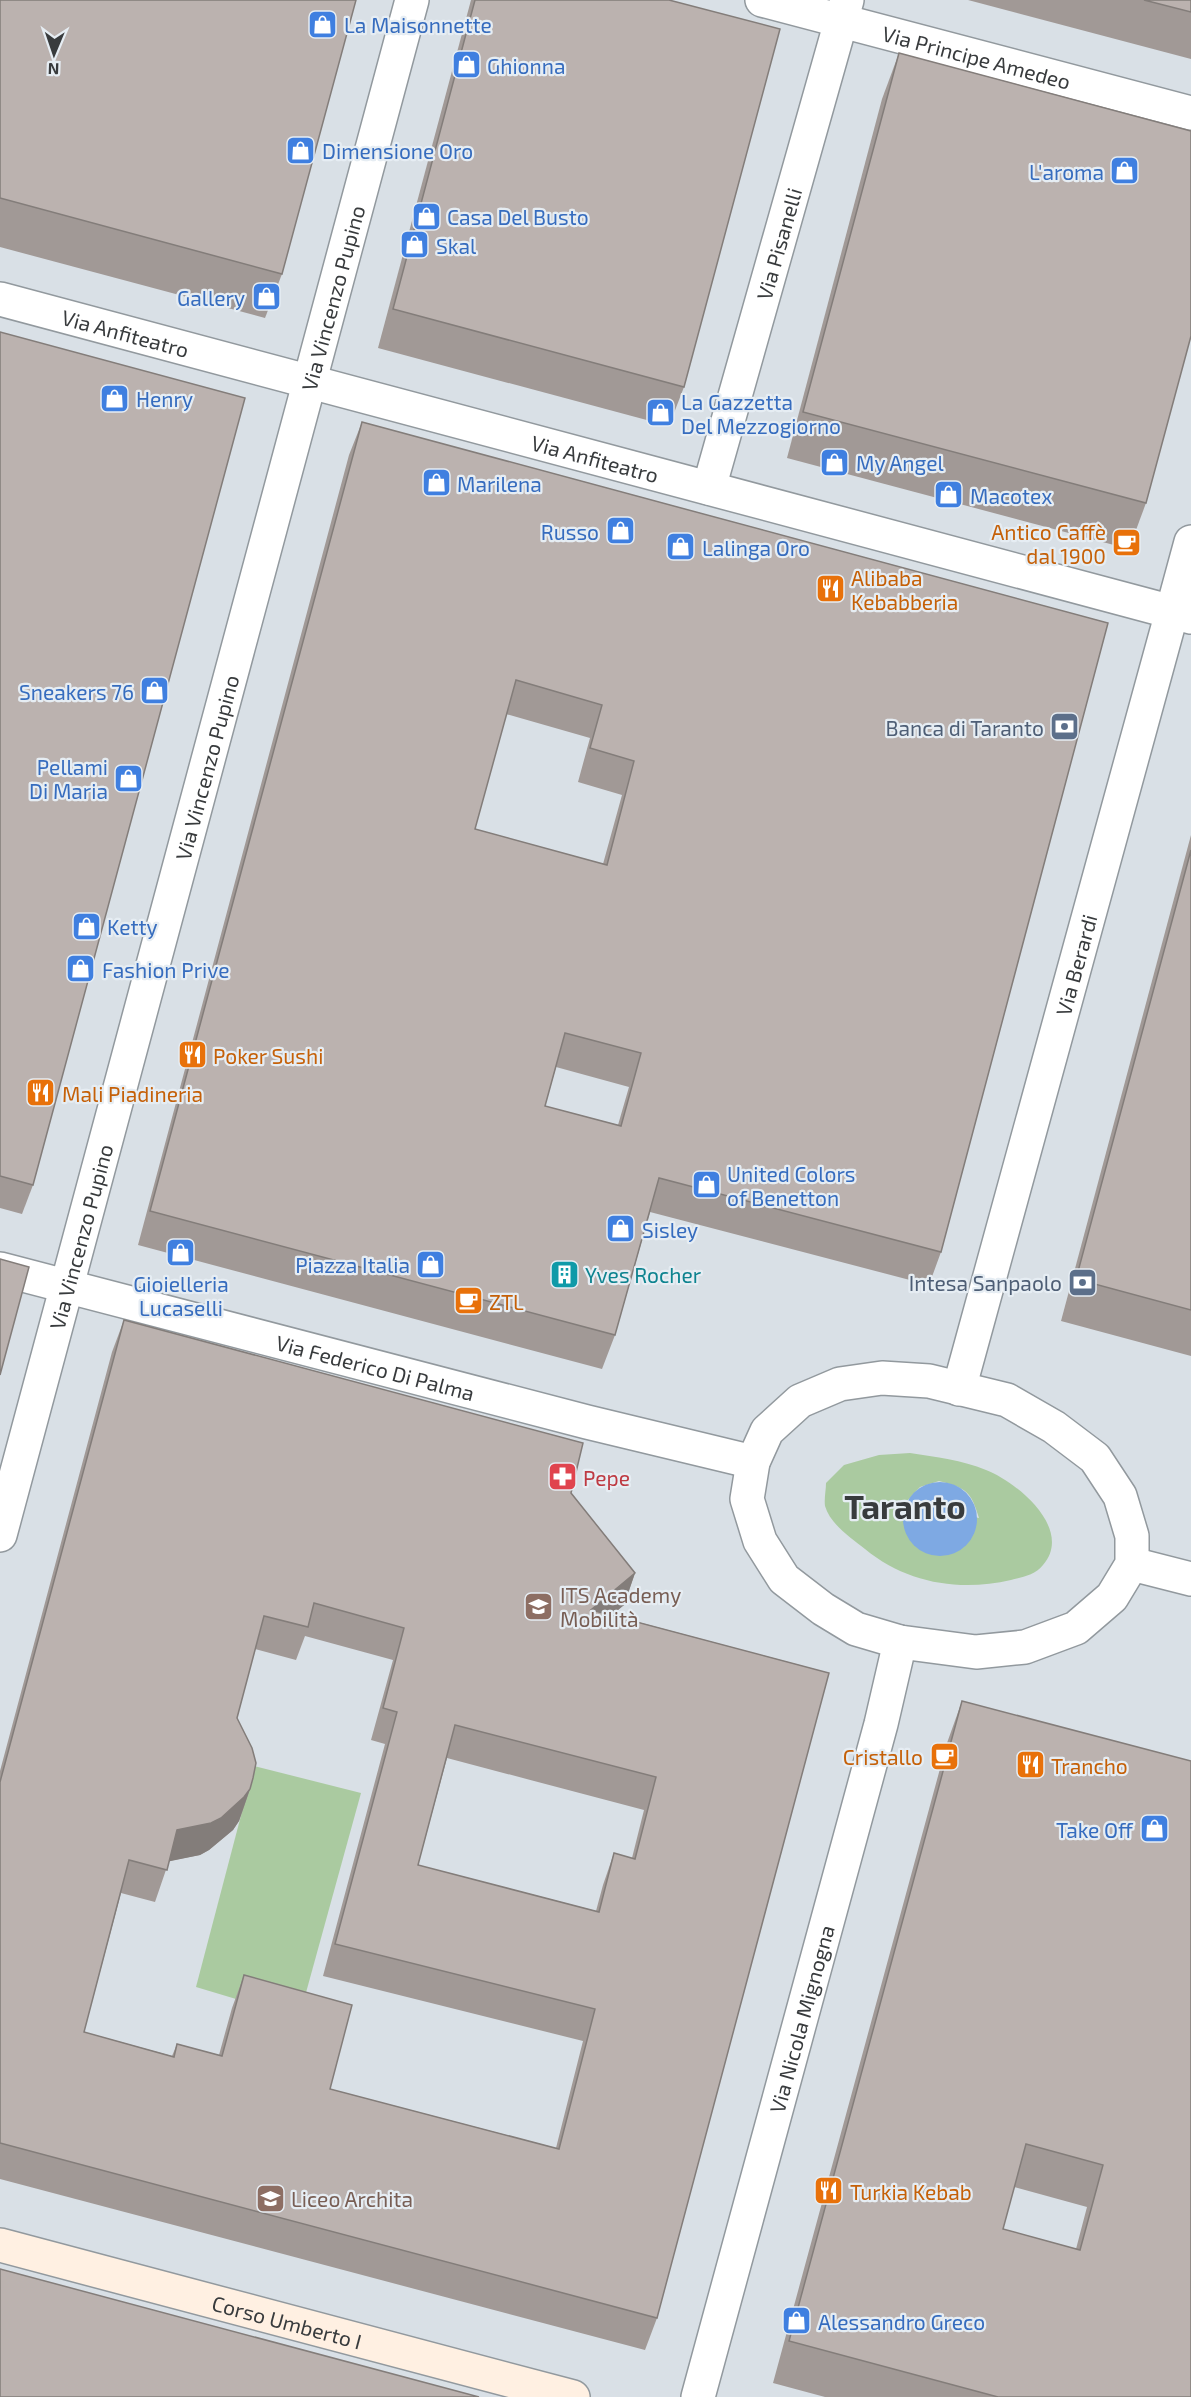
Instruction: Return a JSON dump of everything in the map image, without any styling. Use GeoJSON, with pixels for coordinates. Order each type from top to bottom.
{"type":"FeatureCollection","features":[{"type":"Feature","properties":{"kind":"main road","name":"Corso Umberto I"},"geometry":{"type":"LineString","coordinates":[[0,2245],[573,2397]]}},
{"type":"Feature","properties":{"kind":"street","name":"Via Vincenzo Pupino"},"geometry":{"type":"LineString","coordinates":[[0,1535],[412,0]]}},
{"type":"Feature","properties":{"kind":"street","name":"Via Principe Amedeo"},"geometry":{"type":"LineString","coordinates":[[762,0],[844,10],[1191,113]]}},
{"type":"Feature","properties":{"kind":"street","name":"Via Pisanelli"},"geometry":{"type":"LineString","coordinates":[[709,488],[844,10]]}},
{"type":"Feature","properties":{"kind":"street","name":"Via Anfiteatro"},"geometry":{"type":"LineString","coordinates":[[0,299],[1181,614]]}},
{"type":"Feature","properties":{"kind":"street","name":"Via Berardi"},"geometry":{"type":"LineString","coordinates":[[959,1389],[1181,614],[1191,542]]}},
{"type":"Feature","properties":{"kind":"street","name":"Via Federico Di Palma"},"geometry":{"type":"LineString","coordinates":[[0,1269],[587,1422],[753,1462]]}},
{"type":"Feature","properties":{"kind":"street"},"geometry":{"type":"LineString","coordinates":[[882,1378],[929,1381],[1007,1400],[1053,1426],[1095,1458],[1120,1496],[1132,1536],[1132,1564],[1112,1598],[1076,1628],[1025,1647],[976,1652],[900,1642],[856,1629],[823,1609],[784,1579],[760,1541],[747,1499],[753,1462],[767,1431],[800,1401],[840,1384],[882,1378]]}},
{"type":"Feature","properties":{"kind":"street"},"geometry":{"type":"LineString","coordinates":[[1132,1564],[1191,1579]]}},
{"type":"Feature","properties":{"kind":"street","name":"Via Nicola Mignogna"},"geometry":{"type":"LineString","coordinates":[[698,2397],[872,1755],[900,1642]]}},
{"type":"Feature","properties":{"kind":"green space"},"geometry":{"type":"Polygon","coordinates":[[[910,1453],[958,1461],[999,1476],[1026,1496],[1047,1522],[1052,1537],[1051,1551],[1043,1565],[1024,1577],[991,1584],[972,1585],[934,1582],[898,1570],[881,1561],[836,1525],[825,1506],[826,1483],[844,1465],[879,1455],[910,1453]],[[939,1481],[920,1487],[906,1502],[979,1518],[970,1496],[948,1483],[939,1481]]]}},
{"type":"Feature","properties":{"kind":"green space"},"geometry":{"type":"Polygon","coordinates":[[[254,1766],[361,1793],[299,2018],[196,1987],[254,1766]]]}},
{"type":"Feature","properties":{"kind":"water"},"geometry":{"type":"Polygon","coordinates":[[[947,1482],[967,1492],[975,1505],[977,1519],[975,1533],[967,1546],[954,1554],[933,1556],[913,1546],[905,1533],[903,1512],[913,1492],[926,1484],[947,1482]]]}},
{"type":"Feature","properties":{"kind":"building"},"geometry":{"type":"Polygon","coordinates":[[[0,0],[356,0],[282,274],[0,198],[0,0]]]}},
{"type":"Feature","properties":{"kind":"building"},"geometry":{"type":"Polygon","coordinates":[[[475,0],[669,0],[780,29],[684,387],[393,309],[475,0]]]}},
{"type":"Feature","properties":{"kind":"building"},"geometry":{"type":"Polygon","coordinates":[[[1144,0],[1191,0],[1191,12],[1144,0]]]}},
{"type":"Feature","properties":{"kind":"building"},"geometry":{"type":"Polygon","coordinates":[[[899,53],[1191,131],[1191,336],[1146,503],[803,412],[899,53]]]}},
{"type":"Feature","properties":{"kind":"building"},"geometry":{"type":"Polygon","coordinates":[[[0,332],[245,398],[33,1185],[0,1176],[0,332]]]}},
{"type":"Feature","properties":{"kind":"building"},"geometry":{"type":"Polygon","coordinates":[[[362,422],[1108,623],[941,1252],[659,1178],[615,1335],[150,1211],[362,422]],[[516,680],[475,829],[607,865],[634,761],[590,748],[602,705],[516,680]],[[565,1033],[545,1106],[621,1126],[641,1053],[565,1033]]]}},
{"type":"Feature","properties":{"kind":"building"},"geometry":{"type":"Polygon","coordinates":[[[1191,850],[1191,1310],[1076,1279],[1191,850]]]}},
{"type":"Feature","properties":{"kind":"building"},"geometry":{"type":"Polygon","coordinates":[[[0,1259],[29,1267],[0,1375],[0,1259]]]}},
{"type":"Feature","properties":{"kind":"building"},"geometry":{"type":"Polygon","coordinates":[[[124,1320],[583,1443],[571,1493],[635,1573],[591,1610],[829,1673],[657,2318],[0,2143],[0,1782],[124,1320]],[[314,1603],[308,1627],[264,1616],[237,1718],[252,1748],[256,1763],[250,1789],[221,1818],[211,1823],[177,1830],[167,1870],[129,1860],[84,2032],[174,2057],[177,2044],[222,2056],[244,1975],[352,2005],[330,2089],[559,2149],[595,2009],[335,1944],[397,1712],[383,1708],[404,1628],[314,1603]],[[455,1725],[418,1865],[599,1912],[614,1853],[635,1859],[656,1777],[455,1725]]]}},
{"type":"Feature","properties":{"kind":"building"},"geometry":{"type":"Polygon","coordinates":[[[962,1701],[1191,1761],[1191,2397],[998,2397],[789,2341],[962,1701]],[[1026,2144],[1003,2229],[1080,2250],[1103,2165],[1026,2144]]]}},
{"type":"Feature","properties":{"kind":"building"},"geometry":{"type":"Polygon","coordinates":[[[0,2269],[479,2397],[0,2397],[0,2269]]]}},
{"type":"Feature","properties":{"kind":"place","name":"La Maisonnette"},"geometry":{"type":"Point","coordinates":[323,24]}},
{"type":"Feature","properties":{"kind":"place","name":"Ghionna"},"geometry":{"type":"Point","coordinates":[466,65]}},
{"type":"Feature","properties":{"kind":"place","name":"Dimensione Oro"},"geometry":{"type":"Point","coordinates":[301,150]}},
{"type":"Feature","properties":{"kind":"place","name":"L'aroma"},"geometry":{"type":"Point","coordinates":[1125,171]}},
{"type":"Feature","properties":{"kind":"place","name":"Casa Del Busto"},"geometry":{"type":"Point","coordinates":[426,216]}},
{"type":"Feature","properties":{"kind":"place","name":"Skal"},"geometry":{"type":"Point","coordinates":[415,245]}},
{"type":"Feature","properties":{"kind":"place","name":"Gallery"},"geometry":{"type":"Point","coordinates":[266,297]}},
{"type":"Feature","properties":{"kind":"place","name":"Henry"},"geometry":{"type":"Point","coordinates":[115,398]}},
{"type":"Feature","properties":{"kind":"place","name":"La Gazzetta Del Mezzogiorno"},"geometry":{"type":"Point","coordinates":[660,413]}},
{"type":"Feature","properties":{"kind":"place","name":"My Angel"},"geometry":{"type":"Point","coordinates":[835,462]}},
{"type":"Feature","properties":{"kind":"place","name":"Marilena"},"geometry":{"type":"Point","coordinates":[436,483]}},
{"type":"Feature","properties":{"kind":"place","name":"Macotex"},"geometry":{"type":"Point","coordinates":[949,495]}},
{"type":"Feature","properties":{"kind":"place","name":"Russo"},"geometry":{"type":"Point","coordinates":[620,531]}},
{"type":"Feature","properties":{"kind":"place","name":"Antico Caffè dal 1900"},"geometry":{"type":"Point","coordinates":[1127,543]}},
{"type":"Feature","properties":{"kind":"place","name":"Lalinga Oro"},"geometry":{"type":"Point","coordinates":[681,547]}},
{"type":"Feature","properties":{"kind":"place","name":"Alibaba Kebabberia"},"geometry":{"type":"Point","coordinates":[830,589]}},
{"type":"Feature","properties":{"kind":"place","name":"Sneakers 76"},"geometry":{"type":"Point","coordinates":[155,691]}},
{"type":"Feature","properties":{"kind":"place","name":"Banca di Taranto"},"geometry":{"type":"Point","coordinates":[1065,727]}},
{"type":"Feature","properties":{"kind":"place","name":"Pellami Di Maria"},"geometry":{"type":"Point","coordinates":[129,778]}},
{"type":"Feature","properties":{"kind":"place","name":"Ketty"},"geometry":{"type":"Point","coordinates":[86,926]}},
{"type":"Feature","properties":{"kind":"place","name":"Fashion Prive"},"geometry":{"type":"Point","coordinates":[81,969]}},
{"type":"Feature","properties":{"kind":"place","name":"Poker Sushi"},"geometry":{"type":"Point","coordinates":[192,1055]}},
{"type":"Feature","properties":{"kind":"place","name":"Mali Piadineria"},"geometry":{"type":"Point","coordinates":[41,1093]}},
{"type":"Feature","properties":{"kind":"place","name":"United Colors of Benetton"},"geometry":{"type":"Point","coordinates":[706,1185]}},
{"type":"Feature","properties":{"kind":"place","name":"Sisley"},"geometry":{"type":"Point","coordinates":[621,1229]}},
{"type":"Feature","properties":{"kind":"place","name":"Gioielleria Lucaselli"},"geometry":{"type":"Point","coordinates":[181,1252]}},
{"type":"Feature","properties":{"kind":"place","name":"Piazza Italia"},"geometry":{"type":"Point","coordinates":[431,1264]}},
{"type":"Feature","properties":{"kind":"place","name":"Yves Rocher"},"geometry":{"type":"Point","coordinates":[564,1274]}},
{"type":"Feature","properties":{"kind":"place","name":"Intesa Sanpaolo"},"geometry":{"type":"Point","coordinates":[1083,1282]}},
{"type":"Feature","properties":{"kind":"place","name":"ZTL"},"geometry":{"type":"Point","coordinates":[468,1301]}},
{"type":"Feature","properties":{"kind":"place","name":"Pepe"},"geometry":{"type":"Point","coordinates":[562,1477]}},
{"type":"Feature","properties":{"kind":"place","name":"ITS Academy Mobilità"},"geometry":{"type":"Point","coordinates":[539,1606]}},
{"type":"Feature","properties":{"kind":"place","name":"Cristallo"},"geometry":{"type":"Point","coordinates":[944,1756]}},
{"type":"Feature","properties":{"kind":"place","name":"Trancho"},"geometry":{"type":"Point","coordinates":[1030,1765]}},
{"type":"Feature","properties":{"kind":"place","name":"Take Off"},"geometry":{"type":"Point","coordinates":[1154,1829]}},
{"type":"Feature","properties":{"kind":"place","name":"Turkia Kebab"},"geometry":{"type":"Point","coordinates":[829,2191]}},
{"type":"Feature","properties":{"kind":"place","name":"Liceo Archita"},"geometry":{"type":"Point","coordinates":[270,2198]}},
{"type":"Feature","properties":{"kind":"place","name":"Alessandro Greco"},"geometry":{"type":"Point","coordinates":[797,2321]}},
{"type":"Feature","properties":{"kind":"district","name":"Taranto"},"geometry":{"type":"Point","coordinates":[905,1506]}}]}
